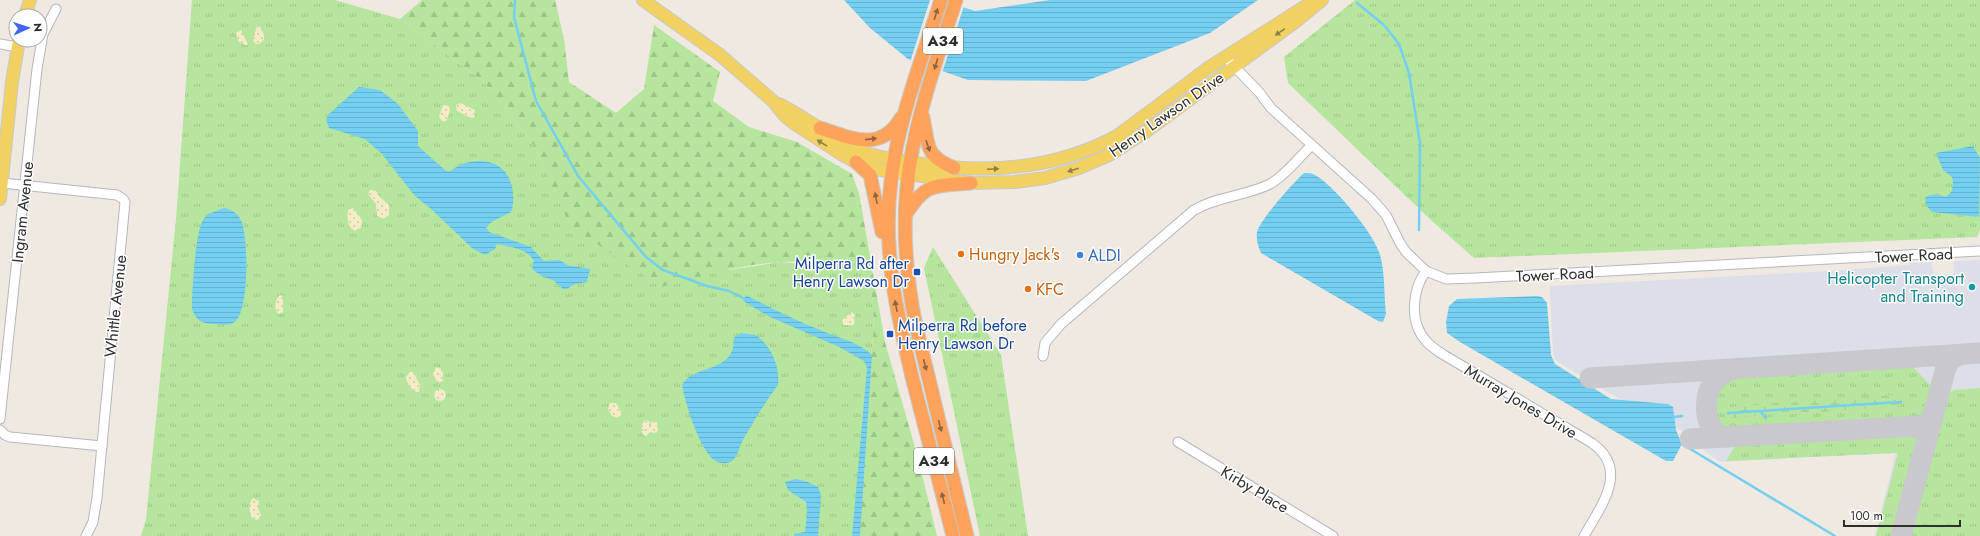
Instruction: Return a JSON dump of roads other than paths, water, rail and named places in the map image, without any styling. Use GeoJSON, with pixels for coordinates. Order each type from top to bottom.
{"type":"FeatureCollection","features":[{"type":"Feature","properties":{"kind":"highway","name":"A34"},"geometry":{"type":"LineString","coordinates":[[940,0],[908,104],[893,166],[888,239],[891,277],[898,321],[953,536]]}},
{"type":"Feature","properties":{"kind":"highway","name":"A34"},"geometry":{"type":"LineString","coordinates":[[956,0],[930,83],[909,168],[905,216],[905,255],[911,303],[967,536]]}},
{"type":"Feature","properties":{"kind":"highway"},"geometry":{"type":"LineString","coordinates":[[820,128],[855,139],[870,140],[881,138],[887,135],[896,125],[908,104]]}},
{"type":"Feature","properties":{"kind":"highway"},"geometry":{"type":"LineString","coordinates":[[922,112],[929,150],[936,158],[954,168]]}},
{"type":"Feature","properties":{"kind":"highway"},"geometry":{"type":"LineString","coordinates":[[856,162],[868,172],[872,180],[891,277]]}},
{"type":"Feature","properties":{"kind":"highway"},"geometry":{"type":"LineString","coordinates":[[905,216],[916,199],[927,189],[939,186],[971,183]]}},
{"type":"Feature","properties":{"kind":"main road","name":"Henry Lawson Drive"},"geometry":{"type":"LineString","coordinates":[[644,0],[720,55],[774,101],[852,147],[893,166],[909,168],[971,183],[1015,182],[1034,180],[1062,174],[1093,162],[1135,140],[1291,13],[1315,0]]}},
{"type":"Feature","properties":{"kind":"main road","name":"Henry Lawson Drive"},"geometry":{"type":"LineString","coordinates":[[909,168],[954,168],[978,170],[1012,168],[1041,164],[1071,156],[1101,145],[1136,124],[1229,62],[1295,22],[1322,0]]}},
{"type":"Feature","properties":{"kind":"main road"},"geometry":{"type":"LineString","coordinates":[[0,199],[17,48]]}},
{"type":"Feature","properties":{"kind":"main road","name":"Henry Lawson Drive"},"geometry":{"type":"LineString","coordinates":[[774,101],[784,115],[808,134],[856,162],[881,170],[893,166]]}},
{"type":"Feature","properties":{"kind":"street","name":"Ingram Avenue"},"geometry":{"type":"LineString","coordinates":[[0,419],[42,42],[46,27],[56,9]]}},
{"type":"Feature","properties":{"kind":"street","name":"Tower Road"},"geometry":{"type":"LineString","coordinates":[[1229,62],[1259,92],[1271,108],[1372,200],[1386,215],[1406,252],[1426,271],[1446,279],[1980,252]]}},
{"type":"Feature","properties":{"kind":"street"},"geometry":{"type":"LineString","coordinates":[[1043,356],[1045,343],[1061,324],[1194,210],[1204,204],[1269,184],[1286,171],[1311,146]]}},
{"type":"Feature","properties":{"kind":"street","name":"Whittle Avenue"},"geometry":{"type":"LineString","coordinates":[[2,183],[117,195],[125,202],[96,507],[93,522],[86,536]]}},
{"type":"Feature","properties":{"kind":"street","name":"Murray Jones Drive"},"geometry":{"type":"LineString","coordinates":[[1426,271],[1419,282],[1415,294],[1416,322],[1425,340],[1444,355],[1592,443],[1606,457],[1610,472],[1610,488],[1604,502],[1584,536]]}},
{"type":"Feature","properties":{"kind":"street"},"geometry":{"type":"LineString","coordinates":[[0,430],[5,435],[10,437],[102,446]]}},
{"type":"Feature","properties":{"kind":"street","name":"Kirby Place"},"geometry":{"type":"LineString","coordinates":[[1178,442],[1333,536]]}},
{"type":"Feature","properties":{"kind":"water"},"geometry":{"type":"Polygon","coordinates":[[[844,0],[940,0],[975,11],[1050,0],[1258,0],[1210,33],[1086,81],[968,80],[908,59],[870,28],[844,0]]]}},
{"type":"Feature","properties":{"kind":"water"},"geometry":{"type":"Polygon","coordinates":[[[359,87],[380,90],[398,104],[418,131],[418,146],[446,171],[451,171],[462,164],[476,161],[489,162],[501,168],[511,182],[513,195],[512,207],[511,212],[493,221],[486,227],[489,232],[531,247],[544,261],[560,260],[567,265],[590,269],[587,282],[575,284],[567,289],[563,289],[553,280],[543,277],[533,270],[532,266],[534,261],[523,251],[497,244],[495,249],[485,255],[472,248],[430,208],[415,196],[382,154],[365,139],[329,128],[326,120],[328,115],[359,87]]]}},
{"type":"Feature","properties":{"kind":"water"},"geometry":{"type":"Polygon","coordinates":[[[1973,146],[1980,158],[1979,217],[1932,212],[1926,205],[1925,198],[1935,194],[1946,197],[1952,191],[1953,181],[1952,177],[1943,170],[1936,153],[1973,146]]]}},
{"type":"Feature","properties":{"kind":"water"},"geometry":{"type":"Polygon","coordinates":[[[1304,173],[1311,173],[1323,180],[1343,199],[1377,246],[1382,261],[1384,276],[1386,314],[1383,322],[1378,321],[1261,253],[1257,238],[1259,226],[1292,185],[1304,173]]]}},
{"type":"Feature","properties":{"kind":"water"},"geometry":{"type":"Polygon","coordinates":[[[224,208],[235,213],[242,223],[246,244],[245,292],[239,317],[233,323],[226,325],[208,324],[201,322],[195,316],[192,309],[194,263],[200,227],[203,220],[212,212],[224,208]]]}},
{"type":"Feature","properties":{"kind":"water"},"geometry":{"type":"Polygon","coordinates":[[[746,295],[805,324],[855,344],[872,355],[860,536],[852,536],[867,368],[864,361],[839,347],[768,316],[743,301],[746,295]]]}},
{"type":"Feature","properties":{"kind":"water"},"geometry":{"type":"Polygon","coordinates":[[[1542,297],[1547,303],[1551,355],[1555,364],[1611,399],[1668,404],[1673,407],[1676,430],[1682,444],[1673,461],[1666,461],[1460,342],[1447,333],[1446,322],[1449,306],[1457,299],[1542,297]]]}},
{"type":"Feature","properties":{"kind":"water"},"geometry":{"type":"Polygon","coordinates":[[[741,333],[757,336],[767,346],[774,358],[778,371],[778,385],[751,426],[734,459],[730,462],[723,463],[716,461],[702,444],[691,418],[682,385],[693,375],[715,366],[728,358],[733,349],[734,338],[741,333]]]}},
{"type":"Feature","properties":{"kind":"water"},"geometry":{"type":"Polygon","coordinates":[[[796,479],[808,482],[818,487],[821,495],[818,536],[794,536],[794,534],[805,532],[807,512],[806,502],[788,490],[785,482],[796,479]]]}},
{"type":"Feature","properties":{"kind":"waterway"},"geometry":{"type":"LineString","coordinates":[[515,0],[514,17],[536,101],[578,176],[646,257],[663,270],[707,286],[729,291],[747,300]]}},
{"type":"Feature","properties":{"kind":"waterway"},"geometry":{"type":"LineString","coordinates":[[1357,3],[1384,25],[1399,44],[1409,73],[1420,143],[1419,230]]}},
{"type":"Feature","properties":{"kind":"waterway"},"geometry":{"type":"LineString","coordinates":[[1728,413],[1901,402]]}},
{"type":"Feature","properties":{"kind":"waterway"},"geometry":{"type":"LineString","coordinates":[[1760,411],[1766,418]]}},
{"type":"Feature","properties":{"kind":"waterway"},"geometry":{"type":"LineString","coordinates":[[1674,417],[1682,416]]}},
{"type":"Feature","properties":{"kind":"waterway"},"geometry":{"type":"LineString","coordinates":[[1682,444],[1835,536]]}},
{"type":"Feature","properties":{"kind":"place","name":"Hungry Jack's"},"geometry":{"type":"Point","coordinates":[961,254]}},
{"type":"Feature","properties":{"kind":"place","name":"ALDI"},"geometry":{"type":"Point","coordinates":[1080,255]}},
{"type":"Feature","properties":{"kind":"place","name":"Milperra Rd after Henry Lawson Dr"},"geometry":{"type":"Point","coordinates":[917,272]}},
{"type":"Feature","properties":{"kind":"place","name":"Helicopter Transport and Training"},"geometry":{"type":"Point","coordinates":[1972,287]}},
{"type":"Feature","properties":{"kind":"place","name":"KFC"},"geometry":{"type":"Point","coordinates":[1028,289]}},
{"type":"Feature","properties":{"kind":"place","name":"Milperra Rd before Henry Lawson Dr"},"geometry":{"type":"Point","coordinates":[890,334]}}]}
